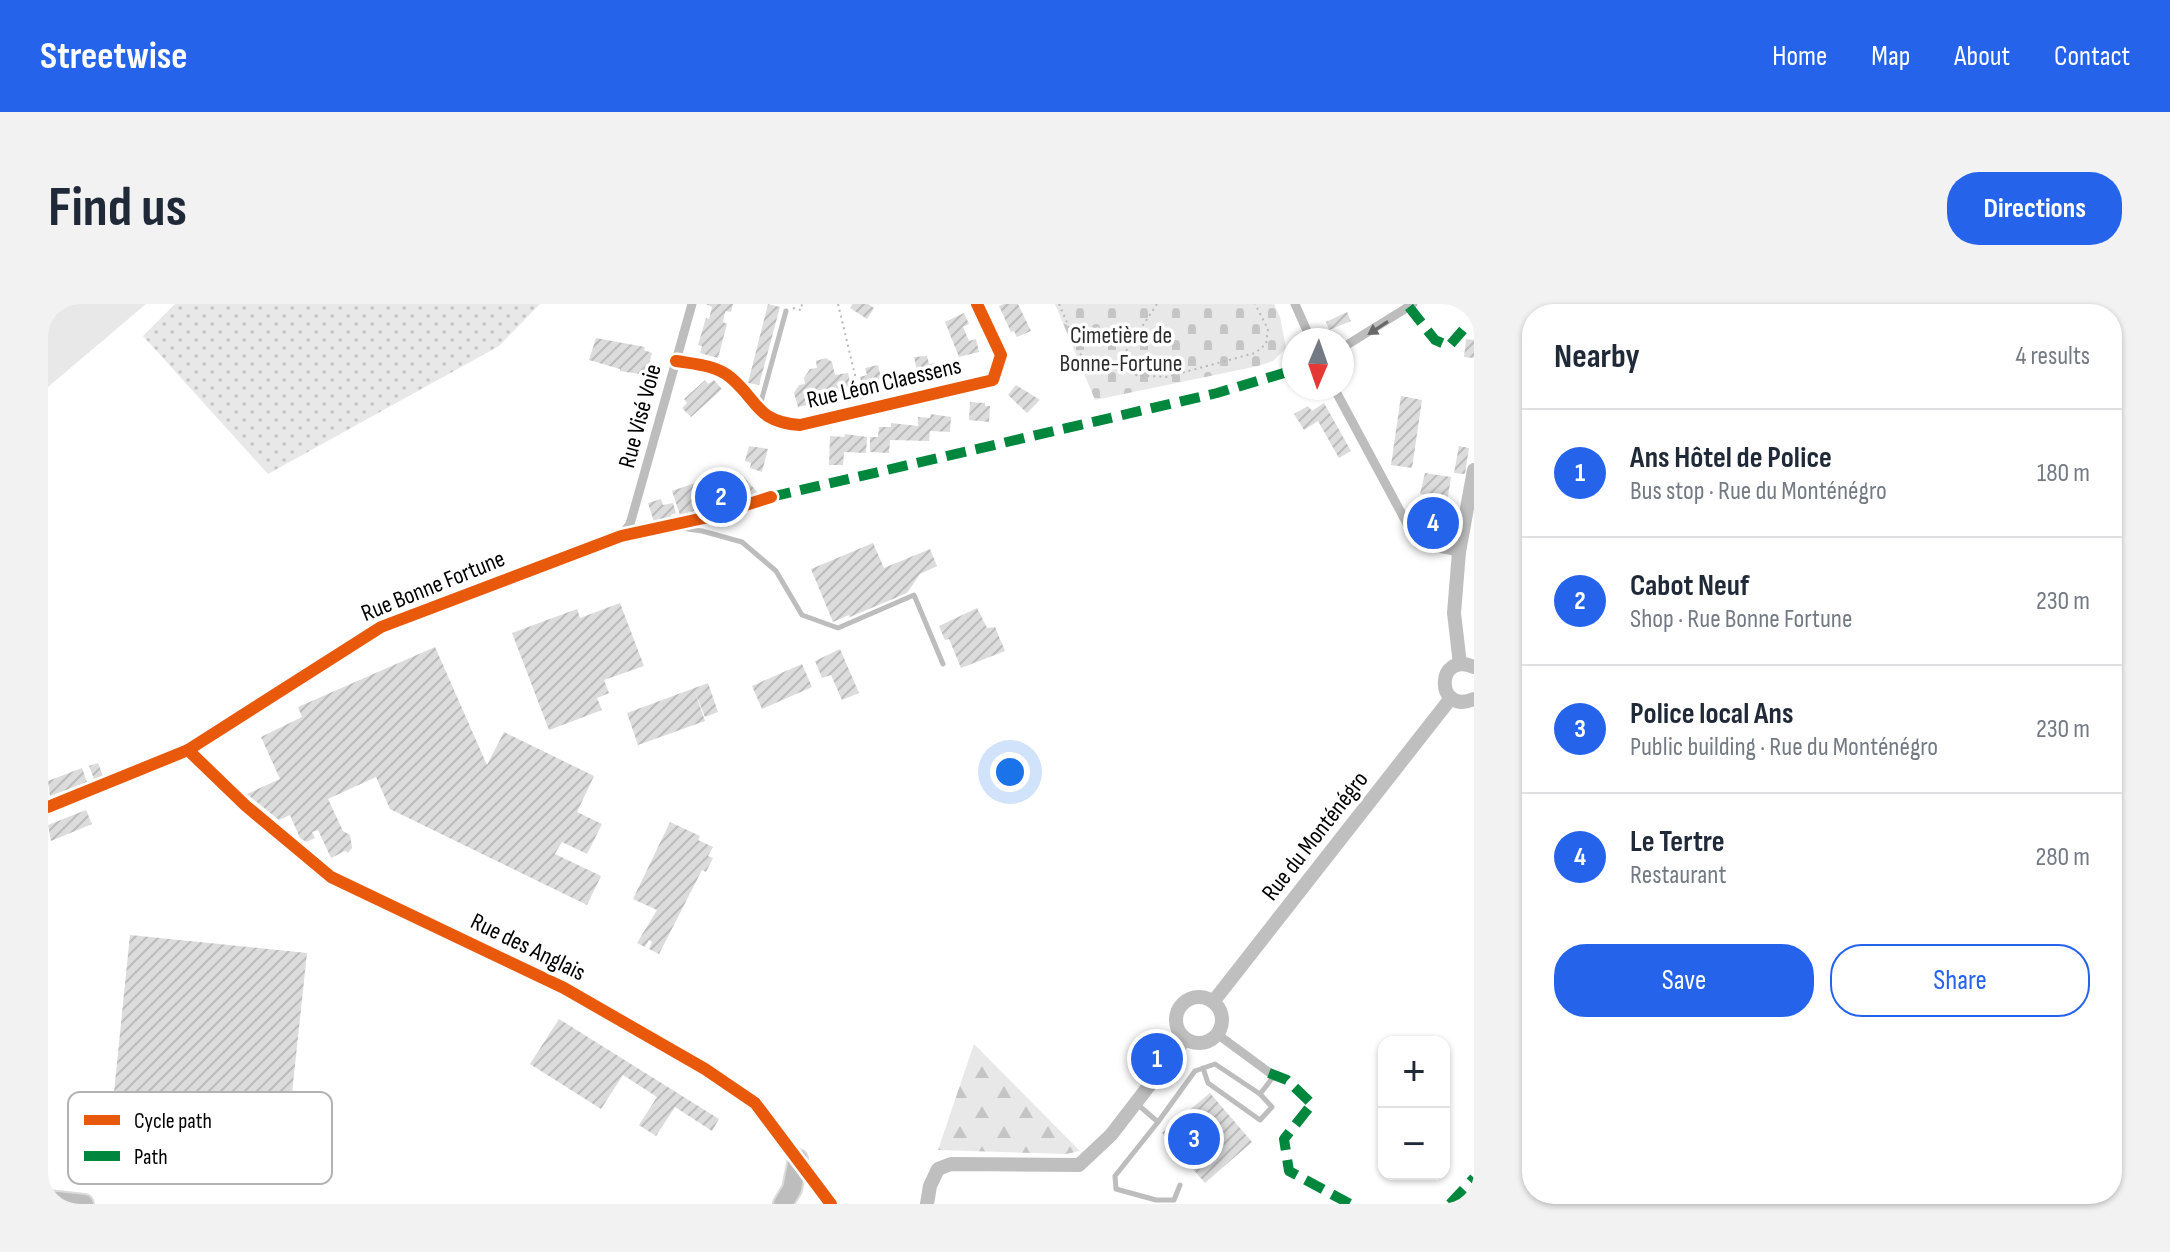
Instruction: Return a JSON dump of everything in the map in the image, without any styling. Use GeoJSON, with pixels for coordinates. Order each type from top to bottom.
{"type":"FeatureCollection","features":[{"type":"Feature","properties":{"kind":"highway"},"geometry":{"type":"LineString","coordinates":[[783,1204],[792,1189],[798,1159]]}},
{"type":"Feature","properties":{"kind":"highway"},"geometry":{"type":"LineString","coordinates":[[48,1200],[84,1204]]}},
{"type":"Feature","properties":{"kind":"street","name":"Rue Visé Voie"},"geometry":{"type":"LineString","coordinates":[[621,536],[630,524],[692,304]]}},
{"type":"Feature","properties":{"kind":"street","name":"Rue Léon Claessens"},"geometry":{"type":"LineString","coordinates":[[676,361],[715,368],[729,377],[759,410],[777,423],[800,425],[993,380],[1001,355],[977,304]]}},
{"type":"Feature","properties":{"kind":"street"},"geometry":{"type":"LineString","coordinates":[[1295,304],[1306,328]]}},
{"type":"Feature","properties":{"kind":"street"},"geometry":{"type":"LineString","coordinates":[[1354,341],[1413,304]]}},
{"type":"Feature","properties":{"kind":"street"},"geometry":{"type":"LineString","coordinates":[[1340,400],[1418,544],[1459,552]]}},
{"type":"Feature","properties":{"kind":"street"},"geometry":{"type":"LineString","coordinates":[[1474,470],[1459,552],[1454,613],[1467,665],[1449,670],[1444,681],[1451,698],[1464,702],[1474,699]]}},
{"type":"Feature","properties":{"kind":"street","name":"Rue Bonne Fortune"},"geometry":{"type":"LineString","coordinates":[[48,807],[188,750],[381,627],[621,536],[669,526],[771,497]]}},
{"type":"Feature","properties":{"kind":"street","name":"Rue du Monténégro"},"geometry":{"type":"LineString","coordinates":[[1213,1002],[1451,698]]}},
{"type":"Feature","properties":{"kind":"street","name":"Rue des Anglais"},"geometry":{"type":"LineString","coordinates":[[188,750],[246,806],[331,877],[564,988],[705,1069],[755,1103],[831,1204]]}},
{"type":"Feature","properties":{"kind":"street"},"geometry":{"type":"LineString","coordinates":[[1198,997],[1213,1002],[1222,1018],[1217,1034],[1200,1044],[1185,1039],[1176,1023],[1185,1002],[1198,997]]}},
{"type":"Feature","properties":{"kind":"street"},"geometry":{"type":"LineString","coordinates":[[1217,1034],[1274,1076]]}},
{"type":"Feature","properties":{"kind":"street"},"geometry":{"type":"LineString","coordinates":[[927,1204],[930,1186],[938,1169],[951,1164],[1079,1165],[1111,1135],[1185,1039]]}},
{"type":"Feature","properties":{"kind":"lane"},"geometry":{"type":"LineString","coordinates":[[759,410],[786,311]]}},
{"type":"Feature","properties":{"kind":"lane"},"geometry":{"type":"LineString","coordinates":[[669,526],[742,542],[776,571],[802,615],[838,628],[914,595],[943,664]]}},
{"type":"Feature","properties":{"kind":"lane"},"geometry":{"type":"LineString","coordinates":[[1180,1185],[1174,1200],[1156,1200],[1116,1189],[1115,1176],[1195,1071],[1203,1068],[1215,1064],[1260,1094],[1272,1107],[1260,1120],[1208,1083],[1203,1068]]}},
{"type":"Feature","properties":{"kind":"lane"},"geometry":{"type":"LineString","coordinates":[[1260,1094],[1274,1076]]}},
{"type":"Feature","properties":{"kind":"lane"},"geometry":{"type":"LineString","coordinates":[[1136,1103],[1158,1122]]}},
{"type":"Feature","properties":{"kind":"path"},"geometry":{"type":"LineString","coordinates":[[786,311],[789,307],[801,310],[802,304]]}},
{"type":"Feature","properties":{"kind":"path"},"geometry":{"type":"LineString","coordinates":[[838,304],[863,411]]}},
{"type":"Feature","properties":{"kind":"path"},"geometry":{"type":"LineString","coordinates":[[1059,304],[1084,362],[1105,372],[1114,367],[1124,354],[1157,304]]}},
{"type":"Feature","properties":{"kind":"path"},"geometry":{"type":"LineString","coordinates":[[1124,354],[1135,375],[1166,377],[1255,353],[1266,344],[1268,329],[1255,304]]}},
{"type":"Feature","properties":{"kind":"green space"},"geometry":{"type":"Polygon","coordinates":[[[48,304],[146,304],[48,387],[48,304]]]}},
{"type":"Feature","properties":{"kind":"green space"},"geometry":{"type":"Polygon","coordinates":[[[175,304],[540,304],[499,346],[268,474],[143,336],[175,304]]]}},
{"type":"Feature","properties":{"kind":"green space","name":"Cimetière de Bonne-Fortune"},"geometry":{"type":"Polygon","coordinates":[[[1055,304],[1274,304],[1282,328],[1282,352],[1273,361],[1095,400],[1055,304]]]}},
{"type":"Feature","properties":{"kind":"green space"},"geometry":{"type":"Polygon","coordinates":[[[974,1044],[1080,1151],[1066,1154],[938,1150],[974,1044]]]}},
{"type":"Feature","properties":{"kind":"building"},"geometry":{"type":"Polygon","coordinates":[[[706,304],[733,304],[731,312],[726,311],[724,316],[723,322],[727,324],[718,358],[700,353],[702,346],[698,345],[712,307],[706,304]]]}},
{"type":"Feature","properties":{"kind":"building"},"geometry":{"type":"Polygon","coordinates":[[[768,304],[780,307],[759,385],[748,383],[768,304]]]}},
{"type":"Feature","properties":{"kind":"building"},"geometry":{"type":"Polygon","coordinates":[[[853,304],[868,304],[874,308],[867,319],[850,308],[853,304]]]}},
{"type":"Feature","properties":{"kind":"building"},"geometry":{"type":"Polygon","coordinates":[[[1018,304],[1031,331],[1017,337],[1014,331],[1011,332],[999,306],[1018,304]]]}},
{"type":"Feature","properties":{"kind":"building"},"geometry":{"type":"Polygon","coordinates":[[[1347,312],[1351,321],[1334,328],[1328,328],[1326,322],[1347,312]]]}},
{"type":"Feature","properties":{"kind":"building"},"geometry":{"type":"Polygon","coordinates":[[[964,313],[969,324],[963,327],[969,341],[976,339],[979,352],[959,357],[945,322],[964,313]]]}},
{"type":"Feature","properties":{"kind":"building"},"geometry":{"type":"Polygon","coordinates":[[[596,338],[645,347],[644,350],[652,353],[646,375],[620,371],[589,360],[596,338]]]}},
{"type":"Feature","properties":{"kind":"building"},"geometry":{"type":"Polygon","coordinates":[[[1466,339],[1474,340],[1474,358],[1464,357],[1466,339]]]}},
{"type":"Feature","properties":{"kind":"building"},"geometry":{"type":"Polygon","coordinates":[[[927,356],[929,364],[935,363],[938,374],[919,379],[914,357],[927,356]]]}},
{"type":"Feature","properties":{"kind":"building"},"geometry":{"type":"Polygon","coordinates":[[[826,358],[832,362],[835,375],[848,373],[853,395],[798,407],[794,393],[799,385],[805,384],[804,378],[810,369],[817,368],[816,361],[826,358]]]}},
{"type":"Feature","properties":{"kind":"building"},"geometry":{"type":"Polygon","coordinates":[[[878,365],[883,387],[863,389],[860,377],[867,375],[865,368],[878,365]]]}},
{"type":"Feature","properties":{"kind":"building"},"geometry":{"type":"Polygon","coordinates":[[[705,380],[708,384],[714,380],[722,389],[691,417],[682,408],[687,403],[684,399],[705,380]]]}},
{"type":"Feature","properties":{"kind":"building"},"geometry":{"type":"Polygon","coordinates":[[[1016,385],[1040,400],[1027,413],[1008,395],[1016,385]]]}},
{"type":"Feature","properties":{"kind":"building"},"geometry":{"type":"Polygon","coordinates":[[[1401,396],[1422,400],[1412,468],[1391,465],[1401,396]]]}},
{"type":"Feature","properties":{"kind":"building"},"geometry":{"type":"Polygon","coordinates":[[[970,402],[990,406],[989,422],[969,420],[970,402]]]}},
{"type":"Feature","properties":{"kind":"building"},"geometry":{"type":"Polygon","coordinates":[[[1324,403],[1351,451],[1339,458],[1318,421],[1304,430],[1294,414],[1308,406],[1312,411],[1324,403]]]}},
{"type":"Feature","properties":{"kind":"building"},"geometry":{"type":"Polygon","coordinates":[[[931,414],[951,417],[950,432],[930,431],[929,441],[890,440],[889,453],[870,452],[870,437],[878,437],[879,427],[891,427],[891,423],[918,426],[918,417],[930,418],[931,414]]]}},
{"type":"Feature","properties":{"kind":"building"},"geometry":{"type":"Polygon","coordinates":[[[845,434],[867,437],[866,453],[844,452],[843,465],[829,465],[830,436],[844,437],[845,434]]]}},
{"type":"Feature","properties":{"kind":"building"},"geometry":{"type":"Polygon","coordinates":[[[749,446],[768,449],[762,472],[750,468],[751,463],[745,461],[749,446]]]}},
{"type":"Feature","properties":{"kind":"building"},"geometry":{"type":"Polygon","coordinates":[[[1459,446],[1469,448],[1465,474],[1454,473],[1459,446]]]}},
{"type":"Feature","properties":{"kind":"building"},"geometry":{"type":"Polygon","coordinates":[[[1425,473],[1451,477],[1442,536],[1420,532],[1427,495],[1420,494],[1425,473]]]}},
{"type":"Feature","properties":{"kind":"building"},"geometry":{"type":"Polygon","coordinates":[[[744,477],[758,493],[737,500],[731,488],[744,477]]]}},
{"type":"Feature","properties":{"kind":"building"},"geometry":{"type":"Polygon","coordinates":[[[695,483],[704,508],[680,515],[672,491],[695,483]]]}},
{"type":"Feature","properties":{"kind":"building"},"geometry":{"type":"Polygon","coordinates":[[[723,485],[729,502],[713,507],[708,489],[723,485]]]}},
{"type":"Feature","properties":{"kind":"building"},"geometry":{"type":"Polygon","coordinates":[[[661,499],[663,505],[673,503],[676,513],[671,515],[672,518],[654,522],[648,503],[661,499]]]}},
{"type":"Feature","properties":{"kind":"building"},"geometry":{"type":"Polygon","coordinates":[[[873,543],[884,568],[930,549],[937,566],[920,574],[907,593],[833,622],[811,569],[873,543]]]}},
{"type":"Feature","properties":{"kind":"building"},"geometry":{"type":"Polygon","coordinates":[[[620,603],[644,666],[604,680],[609,693],[597,698],[602,710],[549,730],[512,633],[577,609],[580,618],[620,603]]]}},
{"type":"Feature","properties":{"kind":"building"},"geometry":{"type":"Polygon","coordinates":[[[977,608],[987,628],[995,627],[1005,651],[961,668],[949,639],[945,640],[939,626],[977,608]]]}},
{"type":"Feature","properties":{"kind":"building"},"geometry":{"type":"Polygon","coordinates":[[[435,647],[487,765],[504,732],[594,776],[577,812],[602,824],[587,854],[562,842],[555,854],[601,876],[587,905],[390,809],[376,777],[328,799],[343,831],[350,835],[352,848],[348,853],[345,851],[331,858],[318,830],[312,832],[315,838],[306,842],[300,838],[290,815],[279,820],[247,794],[280,779],[261,737],[302,717],[298,707],[435,647]]]}},
{"type":"Feature","properties":{"kind":"building"},"geometry":{"type":"Polygon","coordinates":[[[840,649],[859,693],[842,700],[831,675],[822,678],[815,661],[840,649]]]}},
{"type":"Feature","properties":{"kind":"building"},"geometry":{"type":"Polygon","coordinates":[[[802,664],[812,687],[762,709],[752,686],[802,664]]]}},
{"type":"Feature","properties":{"kind":"building"},"geometry":{"type":"Polygon","coordinates":[[[708,683],[718,712],[705,717],[695,692],[705,721],[638,745],[627,713],[708,683]]]}},
{"type":"Feature","properties":{"kind":"building"},"geometry":{"type":"Polygon","coordinates":[[[98,763],[103,776],[94,779],[89,766],[98,763]]]}},
{"type":"Feature","properties":{"kind":"building"},"geometry":{"type":"Polygon","coordinates":[[[82,768],[87,782],[50,796],[48,781],[82,768]]]}},
{"type":"Feature","properties":{"kind":"building"},"geometry":{"type":"Polygon","coordinates":[[[86,810],[92,824],[51,841],[48,825],[86,810]]]}},
{"type":"Feature","properties":{"kind":"building"},"geometry":{"type":"Polygon","coordinates":[[[670,822],[700,836],[698,840],[713,847],[708,856],[713,858],[706,872],[702,870],[659,954],[649,949],[652,942],[649,940],[645,947],[637,943],[657,910],[633,899],[670,822]]]}},
{"type":"Feature","properties":{"kind":"building"},"geometry":{"type":"Polygon","coordinates":[[[130,935],[307,953],[292,1092],[114,1092],[130,935]]]}},
{"type":"Feature","properties":{"kind":"building"},"geometry":{"type":"Polygon","coordinates":[[[559,1019],[719,1119],[712,1131],[675,1107],[656,1136],[639,1125],[657,1097],[623,1075],[601,1109],[530,1064],[559,1019]]]}},
{"type":"Feature","properties":{"kind":"building"},"geometry":{"type":"Polygon","coordinates":[[[1210,1093],[1252,1142],[1205,1183],[1162,1133],[1210,1093]]]}},
{"type":"Feature","properties":{"kind":"marked path"},"geometry":{"type":"LineString","coordinates":[[1409,307],[1435,340],[1449,346],[1463,330]]}},
{"type":"Feature","properties":{"kind":"marked path"},"geometry":{"type":"LineString","coordinates":[[771,497],[1217,393],[1282,374]]}},
{"type":"Feature","properties":{"kind":"marked path"},"geometry":{"type":"LineString","coordinates":[[1269,1073],[1287,1080],[1312,1104],[1284,1139],[1289,1171],[1350,1204]]}},
{"type":"Feature","properties":{"kind":"marked path"},"geometry":{"type":"LineString","coordinates":[[1450,1204],[1474,1178]]}},
{"type":"Feature","properties":{"kind":"cycle path"},"geometry":{"type":"LineString","coordinates":[[676,361],[724,373],[766,415],[800,425],[993,380],[1001,355],[977,304]]}},
{"type":"Feature","properties":{"kind":"cycle path"},"geometry":{"type":"LineString","coordinates":[[48,807],[188,750],[381,627],[621,536],[704,518],[771,497]]}},
{"type":"Feature","properties":{"kind":"cycle path"},"geometry":{"type":"LineString","coordinates":[[188,750],[246,806],[331,877],[564,988],[705,1069],[755,1103],[831,1204]]}},
{"type":"Feature","properties":{"kind":"place","name":"Cabot Neuf"},"geometry":{"type":"Point","coordinates":[721,497]}},
{"type":"Feature","properties":{"kind":"place","name":"Le Tertre"},"geometry":{"type":"Point","coordinates":[1433,523]}},
{"type":"Feature","properties":{"kind":"place","name":"Ans Hôtel de Police"},"geometry":{"type":"Point","coordinates":[1157,1059]}},
{"type":"Feature","properties":{"kind":"place","name":"Police local Ans"},"geometry":{"type":"Point","coordinates":[1194,1139]}}]}
